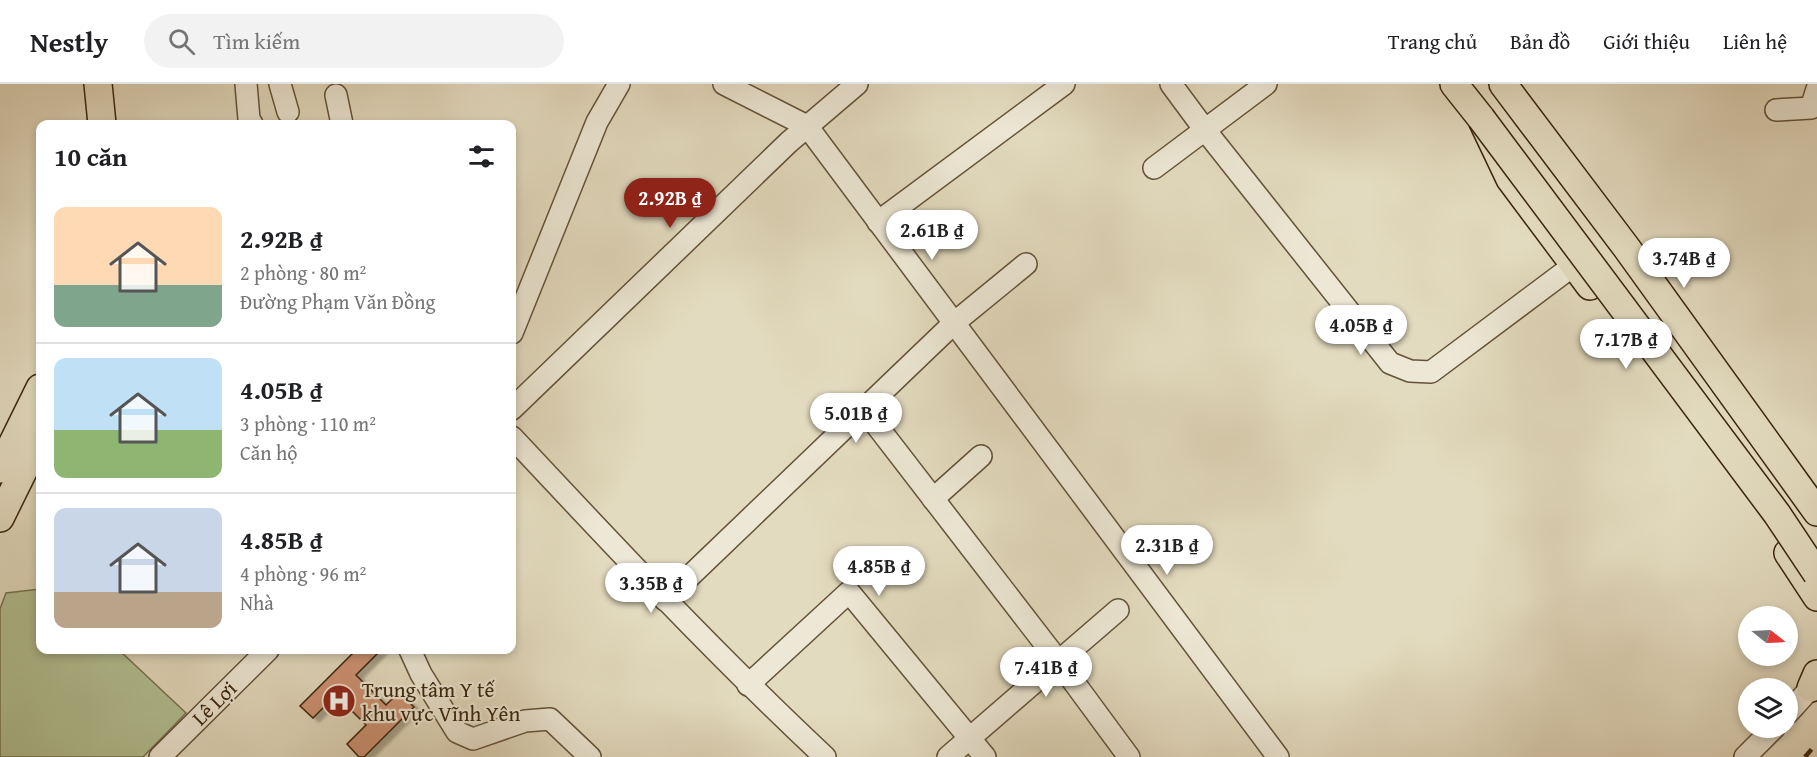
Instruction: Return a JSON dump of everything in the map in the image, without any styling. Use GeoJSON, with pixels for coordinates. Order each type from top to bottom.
{"type":"FeatureCollection","features":[{"type":"Feature","properties":{"kind":"main road"},"geometry":{"type":"LineString","coordinates":[[98,84],[102,120]]}},
{"type":"Feature","properties":{"kind":"main road"},"geometry":{"type":"LineString","coordinates":[[116,84],[118,120]]}},
{"type":"Feature","properties":{"kind":"main road"},"geometry":{"type":"LineString","coordinates":[[1454,84],[1777,514],[1810,568],[1817,597]]}},
{"type":"Feature","properties":{"kind":"main road"},"geometry":{"type":"LineString","coordinates":[[1508,89],[1564,144],[1817,490]]}},
{"type":"Feature","properties":{"kind":"main road"},"geometry":{"type":"LineString","coordinates":[[1508,89],[1626,247],[1817,512]]}},
{"type":"Feature","properties":{"kind":"main road"},"geometry":{"type":"LineString","coordinates":[[1481,118],[1510,179],[1767,521],[1810,568]]}},
{"type":"Feature","properties":{"kind":"main road"},"geometry":{"type":"LineString","coordinates":[[0,470],[36,402]]}},
{"type":"Feature","properties":{"kind":"main road"},"geometry":{"type":"LineString","coordinates":[[0,518],[36,445]]}},
{"type":"Feature","properties":{"kind":"street"},"geometry":{"type":"LineString","coordinates":[[246,84],[250,120]]}},
{"type":"Feature","properties":{"kind":"street"},"geometry":{"type":"LineString","coordinates":[[280,84],[288,112]]}},
{"type":"Feature","properties":{"kind":"street"},"geometry":{"type":"LineString","coordinates":[[516,323],[597,123],[618,84]]}},
{"type":"Feature","properties":{"kind":"street"},"geometry":{"type":"LineString","coordinates":[[724,84],[807,126],[1278,757]]}},
{"type":"Feature","properties":{"kind":"street"},"geometry":{"type":"LineString","coordinates":[[516,405],[789,141],[857,84]]}},
{"type":"Feature","properties":{"kind":"street"},"geometry":{"type":"LineString","coordinates":[[878,222],[1064,84]]}},
{"type":"Feature","properties":{"kind":"street"},"geometry":{"type":"LineString","coordinates":[[1171,84],[1390,363],[1410,370],[1431,372],[1574,266]]}},
{"type":"Feature","properties":{"kind":"street"},"geometry":{"type":"LineString","coordinates":[[1154,168],[1266,84]]}},
{"type":"Feature","properties":{"kind":"street"},"geometry":{"type":"LineString","coordinates":[[1776,110],[1811,108],[1817,89]]}},
{"type":"Feature","properties":{"kind":"street"},"geometry":{"type":"LineString","coordinates":[[336,95],[341,120]]}},
{"type":"Feature","properties":{"kind":"street"},"geometry":{"type":"LineString","coordinates":[[665,600],[954,322],[1026,264]]}},
{"type":"Feature","properties":{"kind":"street"},"geometry":{"type":"LineString","coordinates":[[864,409],[1059,662],[1129,757]]}},
{"type":"Feature","properties":{"kind":"street"},"geometry":{"type":"LineString","coordinates":[[516,441],[748,685],[825,757]]}},
{"type":"Feature","properties":{"kind":"street"},"geometry":{"type":"LineString","coordinates":[[933,499],[981,456]]}},
{"type":"Feature","properties":{"kind":"street"},"geometry":{"type":"LineString","coordinates":[[748,685],[849,592],[985,757]]}},
{"type":"Feature","properties":{"kind":"street"},"geometry":{"type":"LineString","coordinates":[[948,757],[1118,610]]}},
{"type":"Feature","properties":{"kind":"street","name":"Lê Lợi"},"geometry":{"type":"LineString","coordinates":[[160,757],[264,654]]}},
{"type":"Feature","properties":{"kind":"street"},"geometry":{"type":"LineString","coordinates":[[412,654],[421,674],[457,732],[473,740],[525,721],[550,719],[590,757]]}},
{"type":"Feature","properties":{"kind":"street"},"geometry":{"type":"LineString","coordinates":[[1798,701],[1815,681]]}},
{"type":"Feature","properties":{"kind":"street"},"geometry":{"type":"LineString","coordinates":[[1745,757],[1764,738]]}},
{"type":"Feature","properties":{"kind":"green space"},"geometry":{"type":"Polygon","coordinates":[[[36,589],[36,654],[123,654],[186,713],[143,757],[0,757],[0,609],[6,593],[36,589]]]}},
{"type":"Feature","properties":{"kind":"building"},"geometry":{"type":"Polygon","coordinates":[[[352,654],[377,654],[356,675],[386,705],[399,692],[414,707],[364,757],[359,757],[347,744],[366,725],[336,695],[313,718],[300,706],[352,654]]]}},
{"type":"Feature","properties":{"kind":"railway"},"geometry":{"type":"LineString","coordinates":[[1805,757],[1817,743]]}},
{"type":"Feature","properties":{"kind":"place","name":"Trung tâm Y tế khu vực Vĩnh Yên"},"geometry":{"type":"Point","coordinates":[339,701]}}]}
